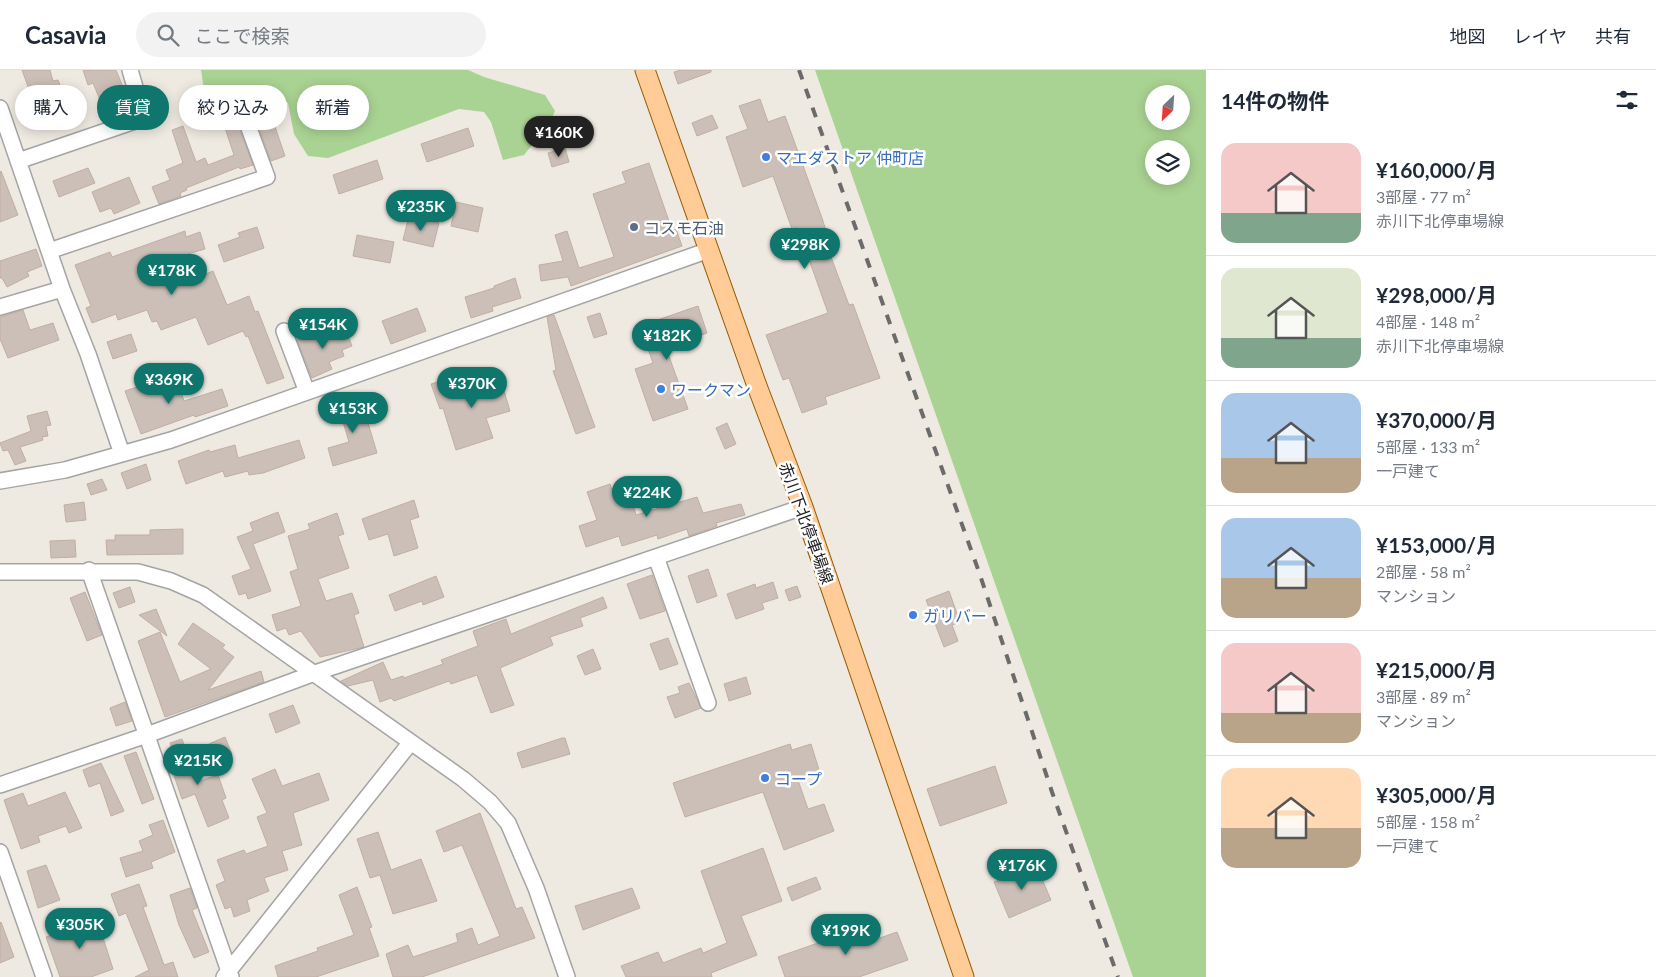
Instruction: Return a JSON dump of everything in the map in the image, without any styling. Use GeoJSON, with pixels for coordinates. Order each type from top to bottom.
{"type":"FeatureCollection","features":[{"type":"Feature","properties":{"kind":"main road","name":"赤川下北停車場線"},"geometry":{"type":"LineString","coordinates":[[645,70],[757,386],[803,507],[964,977]]}},
{"type":"Feature","properties":{"kind":"street"},"geometry":{"type":"LineString","coordinates":[[18,161],[144,118],[130,70]]}},
{"type":"Feature","properties":{"kind":"street"},"geometry":{"type":"LineString","coordinates":[[0,108],[3,124],[18,161],[62,289],[88,354],[122,454]]}},
{"type":"Feature","properties":{"kind":"street"},"geometry":{"type":"LineString","coordinates":[[48,251],[266,178],[249,130]]}},
{"type":"Feature","properties":{"kind":"street"},"geometry":{"type":"LineString","coordinates":[[0,481],[65,470],[171,440],[539,312],[709,250]]}},
{"type":"Feature","properties":{"kind":"street"},"geometry":{"type":"LineString","coordinates":[[0,308],[62,289]]}},
{"type":"Feature","properties":{"kind":"street"},"geometry":{"type":"LineString","coordinates":[[284,331],[307,392]]}},
{"type":"Feature","properties":{"kind":"street"},"geometry":{"type":"LineString","coordinates":[[0,785],[147,735],[312,674],[803,507]]}},
{"type":"Feature","properties":{"kind":"street"},"geometry":{"type":"LineString","coordinates":[[656,557],[708,703]]}},
{"type":"Feature","properties":{"kind":"street"},"geometry":{"type":"LineString","coordinates":[[89,570],[228,975]]}},
{"type":"Feature","properties":{"kind":"street"},"geometry":{"type":"LineString","coordinates":[[0,572],[89,570],[138,572],[171,581],[203,595],[312,674],[412,742],[463,779],[490,802],[508,823],[536,888],[567,977]]}},
{"type":"Feature","properties":{"kind":"street"},"geometry":{"type":"LineString","coordinates":[[228,975],[412,742]]}},
{"type":"Feature","properties":{"kind":"street"},"geometry":{"type":"LineString","coordinates":[[0,852],[44,977]]}},
{"type":"Feature","properties":{"kind":"green space"},"geometry":{"type":"Polygon","coordinates":[[[201,70],[468,70],[484,77],[545,95],[555,111],[549,124],[524,155],[503,160],[491,122],[484,112],[459,109],[328,158],[308,156],[294,134],[287,102],[287,85],[203,85],[201,70]]]}},
{"type":"Feature","properties":{"kind":"green space"},"geometry":{"type":"Polygon","coordinates":[[[815,70],[1206,70],[1206,977],[1133,977],[815,70]]]}},
{"type":"Feature","properties":{"kind":"building"},"geometry":{"type":"Polygon","coordinates":[[[22,70],[50,70],[53,81],[58,80],[60,85],[27,85],[22,70]]]}},
{"type":"Feature","properties":{"kind":"building"},"geometry":{"type":"Polygon","coordinates":[[[83,70],[116,70],[122,85],[97,85],[97,93],[93,83],[88,85],[83,70]]]}},
{"type":"Feature","properties":{"kind":"building"},"geometry":{"type":"Polygon","coordinates":[[[681,70],[711,70],[711,72],[678,84],[674,72],[681,70]]]}},
{"type":"Feature","properties":{"kind":"building"},"geometry":{"type":"Polygon","coordinates":[[[760,99],[768,122],[785,116],[822,218],[829,240],[825,241],[849,305],[853,304],[880,378],[825,397],[827,404],[802,413],[789,378],[783,380],[766,335],[828,313],[805,248],[796,227],[792,229],[773,176],[743,187],[726,137],[748,129],[739,106],[760,99]]]}},
{"type":"Feature","properties":{"kind":"building"},"geometry":{"type":"Polygon","coordinates":[[[712,115],[718,128],[697,136],[692,123],[712,115]]]}},
{"type":"Feature","properties":{"kind":"building"},"geometry":{"type":"Polygon","coordinates":[[[179,127],[179,130],[184,130],[196,162],[205,158],[208,165],[234,155],[226,130],[240,130],[253,165],[240,169],[239,167],[186,188],[187,190],[180,193],[181,196],[159,204],[152,187],[170,180],[166,170],[183,163],[172,130],[179,127]]]}},
{"type":"Feature","properties":{"kind":"building"},"geometry":{"type":"Polygon","coordinates":[[[468,128],[474,146],[427,162],[421,144],[468,128]]]}},
{"type":"Feature","properties":{"kind":"building"},"geometry":{"type":"Polygon","coordinates":[[[260,130],[276,130],[285,156],[271,161],[260,130]]]}},
{"type":"Feature","properties":{"kind":"building"},"geometry":{"type":"Polygon","coordinates":[[[565,148],[569,162],[552,167],[548,153],[565,148]]]}},
{"type":"Feature","properties":{"kind":"building"},"geometry":{"type":"Polygon","coordinates":[[[377,160],[383,179],[339,194],[333,175],[377,160]]]}},
{"type":"Feature","properties":{"kind":"building"},"geometry":{"type":"Polygon","coordinates":[[[649,163],[672,230],[676,229],[682,246],[571,286],[568,277],[541,281],[539,265],[563,261],[555,235],[567,231],[579,268],[614,257],[593,194],[626,183],[622,172],[649,163]]]}},
{"type":"Feature","properties":{"kind":"building"},"geometry":{"type":"Polygon","coordinates":[[[88,168],[95,183],[59,197],[53,181],[88,168]]]}},
{"type":"Feature","properties":{"kind":"building"},"geometry":{"type":"Polygon","coordinates":[[[0,172],[18,215],[0,222],[0,172]]]}},
{"type":"Feature","properties":{"kind":"building"},"geometry":{"type":"Polygon","coordinates":[[[129,177],[140,203],[114,214],[111,208],[100,212],[92,192],[129,177]]]}},
{"type":"Feature","properties":{"kind":"building"},"geometry":{"type":"Polygon","coordinates":[[[456,202],[483,208],[478,232],[451,226],[456,202]]]}},
{"type":"Feature","properties":{"kind":"building"},"geometry":{"type":"Polygon","coordinates":[[[409,216],[439,223],[433,247],[403,240],[409,216]]]}},
{"type":"Feature","properties":{"kind":"building"},"geometry":{"type":"Polygon","coordinates":[[[257,227],[264,248],[224,262],[218,245],[240,237],[238,233],[257,227]]]}},
{"type":"Feature","properties":{"kind":"building"},"geometry":{"type":"Polygon","coordinates":[[[185,231],[186,237],[200,232],[205,249],[174,258],[184,283],[213,271],[227,305],[249,296],[255,312],[258,311],[284,378],[267,384],[248,336],[246,337],[243,331],[208,345],[196,317],[161,330],[157,321],[152,322],[147,310],[118,320],[116,314],[92,323],[86,308],[91,306],[75,265],[110,252],[112,257],[185,231]]]}},
{"type":"Feature","properties":{"kind":"building"},"geometry":{"type":"Polygon","coordinates":[[[357,235],[394,242],[390,263],[353,256],[357,235]]]}},
{"type":"Feature","properties":{"kind":"building"},"geometry":{"type":"Polygon","coordinates":[[[36,249],[42,266],[27,272],[29,276],[7,287],[2,278],[0,278],[0,261],[36,249]]]}},
{"type":"Feature","properties":{"kind":"building"},"geometry":{"type":"Polygon","coordinates":[[[515,278],[521,298],[492,307],[493,311],[471,318],[465,297],[494,288],[494,286],[515,278]]]}},
{"type":"Feature","properties":{"kind":"building"},"geometry":{"type":"Polygon","coordinates":[[[698,306],[707,333],[666,348],[688,409],[653,421],[635,369],[653,363],[640,326],[698,306]]]}},
{"type":"Feature","properties":{"kind":"building"},"geometry":{"type":"Polygon","coordinates":[[[417,308],[426,331],[391,344],[382,321],[417,308]]]}},
{"type":"Feature","properties":{"kind":"building"},"geometry":{"type":"Polygon","coordinates":[[[23,310],[30,330],[53,323],[59,340],[8,358],[0,339],[0,317],[23,310]]]}},
{"type":"Feature","properties":{"kind":"building"},"geometry":{"type":"Polygon","coordinates":[[[600,313],[607,334],[594,338],[587,317],[600,313]]]}},
{"type":"Feature","properties":{"kind":"building"},"geometry":{"type":"Polygon","coordinates":[[[554,315],[595,427],[576,434],[553,371],[556,370],[547,317],[554,315]]]}},
{"type":"Feature","properties":{"kind":"building"},"geometry":{"type":"Polygon","coordinates":[[[345,328],[352,346],[342,350],[344,356],[329,362],[332,369],[312,378],[297,340],[318,332],[320,337],[345,328]]]}},
{"type":"Feature","properties":{"kind":"building"},"geometry":{"type":"Polygon","coordinates":[[[131,334],[137,351],[113,359],[107,342],[131,334]]]}},
{"type":"Feature","properties":{"kind":"building"},"geometry":{"type":"Polygon","coordinates":[[[499,374],[510,411],[486,418],[493,438],[456,450],[443,408],[440,409],[431,384],[444,380],[447,391],[484,379],[484,377],[499,374]]]}},
{"type":"Feature","properties":{"kind":"building"},"geometry":{"type":"Polygon","coordinates":[[[176,378],[184,401],[222,389],[228,406],[195,417],[194,415],[141,434],[125,391],[140,386],[141,390],[176,378]]]}},
{"type":"Feature","properties":{"kind":"building"},"geometry":{"type":"Polygon","coordinates":[[[360,396],[377,453],[333,466],[328,448],[349,442],[337,402],[360,396]]]}},
{"type":"Feature","properties":{"kind":"building"},"geometry":{"type":"Polygon","coordinates":[[[47,411],[51,425],[46,426],[48,436],[42,437],[43,440],[20,447],[26,461],[15,465],[8,450],[3,451],[0,443],[31,431],[27,416],[47,411]]]}},
{"type":"Feature","properties":{"kind":"building"},"geometry":{"type":"Polygon","coordinates":[[[727,423],[736,444],[725,449],[716,428],[727,423]]]}},
{"type":"Feature","properties":{"kind":"building"},"geometry":{"type":"Polygon","coordinates":[[[299,440],[305,458],[263,473],[249,475],[248,471],[225,477],[223,471],[186,484],[178,461],[209,450],[210,452],[235,445],[238,458],[299,440]]]}},
{"type":"Feature","properties":{"kind":"building"},"geometry":{"type":"Polygon","coordinates":[[[146,464],[151,480],[127,489],[121,473],[146,464]]]}},
{"type":"Feature","properties":{"kind":"building"},"geometry":{"type":"Polygon","coordinates":[[[102,479],[107,490],[91,495],[87,484],[102,479]]]}},
{"type":"Feature","properties":{"kind":"building"},"geometry":{"type":"Polygon","coordinates":[[[610,484],[612,490],[627,485],[636,515],[697,497],[703,513],[741,504],[745,515],[716,523],[717,526],[689,536],[687,529],[658,539],[657,535],[622,546],[619,536],[586,547],[579,526],[597,520],[587,492],[610,484]]]}},
{"type":"Feature","properties":{"kind":"building"},"geometry":{"type":"Polygon","coordinates":[[[414,500],[419,517],[410,520],[418,548],[394,556],[388,534],[369,540],[362,519],[414,500]]]}},
{"type":"Feature","properties":{"kind":"building"},"geometry":{"type":"Polygon","coordinates":[[[84,502],[86,520],[66,522],[64,505],[84,502]]]}},
{"type":"Feature","properties":{"kind":"building"},"geometry":{"type":"Polygon","coordinates":[[[278,512],[285,532],[253,544],[271,591],[248,599],[246,593],[239,595],[232,576],[251,569],[237,537],[253,531],[250,523],[278,512]]]}},
{"type":"Feature","properties":{"kind":"building"},"geometry":{"type":"Polygon","coordinates":[[[337,513],[344,534],[338,536],[349,568],[318,579],[326,601],[352,593],[359,613],[354,615],[364,647],[320,657],[301,631],[289,635],[286,628],[277,631],[272,615],[301,606],[290,572],[298,569],[288,536],[310,529],[308,524],[337,513]]]}},
{"type":"Feature","properties":{"kind":"building"},"geometry":{"type":"Polygon","coordinates":[[[183,529],[183,554],[107,555],[106,540],[115,540],[115,535],[150,535],[150,530],[183,529]]]}},
{"type":"Feature","properties":{"kind":"building"},"geometry":{"type":"Polygon","coordinates":[[[75,540],[76,557],[51,558],[50,541],[75,540]]]}},
{"type":"Feature","properties":{"kind":"building"},"geometry":{"type":"Polygon","coordinates":[[[708,569],[717,596],[697,603],[688,576],[708,569]]]}},
{"type":"Feature","properties":{"kind":"building"},"geometry":{"type":"Polygon","coordinates":[[[652,575],[665,611],[640,619],[627,584],[652,575]]]}},
{"type":"Feature","properties":{"kind":"building"},"geometry":{"type":"Polygon","coordinates":[[[436,576],[444,597],[423,605],[422,601],[395,611],[389,595],[436,576]]]}},
{"type":"Feature","properties":{"kind":"building"},"geometry":{"type":"Polygon","coordinates":[[[773,582],[778,598],[762,603],[764,609],[736,619],[727,594],[755,584],[756,588],[773,582]]]}},
{"type":"Feature","properties":{"kind":"building"},"geometry":{"type":"Polygon","coordinates":[[[797,586],[801,597],[789,601],[785,590],[797,586]]]}},
{"type":"Feature","properties":{"kind":"building"},"geometry":{"type":"Polygon","coordinates":[[[130,587],[135,602],[119,608],[113,593],[130,587]]]}},
{"type":"Feature","properties":{"kind":"building"},"geometry":{"type":"Polygon","coordinates":[[[949,591],[960,622],[952,625],[958,641],[944,647],[926,600],[949,591]]]}},
{"type":"Feature","properties":{"kind":"building"},"geometry":{"type":"Polygon","coordinates":[[[85,592],[102,635],[87,641],[70,598],[85,592]]]}},
{"type":"Feature","properties":{"kind":"building"},"geometry":{"type":"Polygon","coordinates":[[[603,597],[607,608],[580,618],[583,626],[550,637],[553,645],[500,668],[514,705],[491,713],[477,675],[451,684],[449,681],[394,701],[391,698],[380,702],[373,680],[348,686],[341,681],[383,662],[391,680],[403,676],[404,678],[443,664],[441,660],[478,646],[473,631],[506,619],[511,634],[603,597]]]}},
{"type":"Feature","properties":{"kind":"building"},"geometry":{"type":"Polygon","coordinates":[[[156,609],[167,636],[139,615],[156,609]]]}},
{"type":"Feature","properties":{"kind":"building"},"geometry":{"type":"Polygon","coordinates":[[[193,623],[225,645],[222,648],[234,657],[208,690],[261,671],[264,682],[165,717],[138,641],[160,632],[180,682],[211,669],[178,644],[193,623]]]}},
{"type":"Feature","properties":{"kind":"building"},"geometry":{"type":"Polygon","coordinates":[[[668,638],[678,664],[660,670],[650,644],[668,638]]]}},
{"type":"Feature","properties":{"kind":"building"},"geometry":{"type":"Polygon","coordinates":[[[593,649],[601,669],[585,675],[577,656],[593,649]]]}},
{"type":"Feature","properties":{"kind":"building"},"geometry":{"type":"Polygon","coordinates":[[[746,677],[751,694],[729,701],[724,684],[746,677]]]}},
{"type":"Feature","properties":{"kind":"building"},"geometry":{"type":"Polygon","coordinates":[[[689,683],[701,708],[675,718],[667,697],[680,693],[678,687],[689,683]]]}},
{"type":"Feature","properties":{"kind":"building"},"geometry":{"type":"Polygon","coordinates":[[[125,702],[132,721],[116,726],[110,708],[125,702]]]}},
{"type":"Feature","properties":{"kind":"building"},"geometry":{"type":"Polygon","coordinates":[[[293,705],[300,723],[276,733],[269,714],[293,705]]]}},
{"type":"Feature","properties":{"kind":"building"},"geometry":{"type":"Polygon","coordinates":[[[225,737],[232,754],[216,761],[209,744],[225,737]]]}},
{"type":"Feature","properties":{"kind":"building"},"geometry":{"type":"Polygon","coordinates":[[[565,738],[570,754],[522,768],[517,753],[565,738]]]}},
{"type":"Feature","properties":{"kind":"building"},"geometry":{"type":"Polygon","coordinates":[[[182,739],[197,782],[218,775],[226,798],[222,800],[229,818],[208,827],[195,794],[182,799],[168,758],[175,756],[170,743],[182,739]]]}},
{"type":"Feature","properties":{"kind":"building"},"geometry":{"type":"Polygon","coordinates":[[[790,744],[792,750],[811,744],[820,773],[798,780],[808,809],[824,804],[834,831],[784,850],[763,792],[685,817],[673,783],[790,744]]]}},
{"type":"Feature","properties":{"kind":"building"},"geometry":{"type":"Polygon","coordinates":[[[136,752],[154,799],[142,804],[124,756],[136,752]]]}},
{"type":"Feature","properties":{"kind":"building"},"geometry":{"type":"Polygon","coordinates":[[[101,763],[124,811],[111,816],[100,783],[89,787],[83,770],[101,763]]]}},
{"type":"Feature","properties":{"kind":"building"},"geometry":{"type":"Polygon","coordinates":[[[995,766],[1007,803],[940,826],[927,789],[995,766]]]}},
{"type":"Feature","properties":{"kind":"building"},"geometry":{"type":"Polygon","coordinates":[[[275,769],[282,786],[319,773],[329,800],[293,813],[302,845],[282,851],[288,870],[264,878],[269,891],[247,900],[250,911],[234,917],[231,907],[225,909],[216,885],[225,881],[217,860],[244,850],[246,854],[268,846],[257,817],[267,813],[252,779],[275,769]]]}},
{"type":"Feature","properties":{"kind":"building"},"geometry":{"type":"Polygon","coordinates":[[[65,792],[82,828],[69,833],[66,826],[38,836],[40,842],[21,849],[4,800],[23,793],[28,806],[65,792]]]}},
{"type":"Feature","properties":{"kind":"building"},"geometry":{"type":"Polygon","coordinates":[[[480,813],[516,909],[522,907],[535,938],[422,977],[393,977],[386,954],[408,945],[413,957],[458,942],[456,934],[472,928],[478,945],[500,936],[462,845],[444,852],[436,831],[480,813]]]}},
{"type":"Feature","properties":{"kind":"building"},"geometry":{"type":"Polygon","coordinates":[[[163,820],[175,852],[151,862],[153,868],[126,877],[120,858],[143,851],[139,841],[153,835],[149,825],[163,820]]]}},
{"type":"Feature","properties":{"kind":"building"},"geometry":{"type":"Polygon","coordinates":[[[378,832],[391,870],[421,859],[437,901],[393,914],[380,875],[370,878],[357,839],[378,832]]]}},
{"type":"Feature","properties":{"kind":"building"},"geometry":{"type":"Polygon","coordinates":[[[763,848],[782,901],[741,916],[757,955],[711,973],[712,977],[626,977],[621,966],[658,952],[663,963],[701,948],[703,953],[727,943],[701,871],[763,848]]]}},
{"type":"Feature","properties":{"kind":"building"},"geometry":{"type":"Polygon","coordinates":[[[46,865],[60,900],[38,908],[27,871],[46,865]]]}},
{"type":"Feature","properties":{"kind":"building"},"geometry":{"type":"Polygon","coordinates":[[[1036,865],[1051,900],[1009,918],[994,882],[1036,865]]]}},
{"type":"Feature","properties":{"kind":"building"},"geometry":{"type":"Polygon","coordinates":[[[816,877],[821,889],[792,901],[787,888],[816,877]]]}},
{"type":"Feature","properties":{"kind":"building"},"geometry":{"type":"Polygon","coordinates":[[[139,884],[147,906],[143,907],[164,965],[173,962],[178,977],[135,977],[149,970],[126,913],[119,916],[111,894],[139,884]]]}},
{"type":"Feature","properties":{"kind":"building"},"geometry":{"type":"Polygon","coordinates":[[[357,887],[372,927],[369,928],[379,956],[316,977],[278,977],[275,966],[318,951],[317,948],[354,935],[339,895],[357,887]]]}},
{"type":"Feature","properties":{"kind":"building"},"geometry":{"type":"Polygon","coordinates":[[[190,888],[197,908],[192,910],[209,952],[194,958],[179,925],[170,895],[190,888]]]}},
{"type":"Feature","properties":{"kind":"building"},"geometry":{"type":"Polygon","coordinates":[[[632,888],[640,908],[583,930],[575,906],[632,888]]]}},
{"type":"Feature","properties":{"kind":"building"},"geometry":{"type":"Polygon","coordinates":[[[96,916],[113,969],[91,977],[60,977],[46,937],[75,926],[74,922],[96,916]]]}},
{"type":"Feature","properties":{"kind":"building"},"geometry":{"type":"Polygon","coordinates":[[[0,923],[14,957],[0,963],[0,923]]]}},
{"type":"Feature","properties":{"kind":"building"},"geometry":{"type":"Polygon","coordinates":[[[875,923],[880,938],[897,932],[908,960],[859,977],[785,977],[778,957],[875,923]]]}},
{"type":"Feature","properties":{"kind":"railway"},"geometry":{"type":"LineString","coordinates":[[799,70],[979,572],[1052,792],[1118,977]]}},
{"type":"Feature","properties":{"kind":"place","name":"マエダストア 仲町店"},"geometry":{"type":"Point","coordinates":[766,157]}},
{"type":"Feature","properties":{"kind":"place","name":"コスモ石油"},"geometry":{"type":"Point","coordinates":[634,227]}},
{"type":"Feature","properties":{"kind":"place","name":"ワークマン"},"geometry":{"type":"Point","coordinates":[661,389]}},
{"type":"Feature","properties":{"kind":"place","name":"ガリバー"},"geometry":{"type":"Point","coordinates":[913,615]}},
{"type":"Feature","properties":{"kind":"place","name":"コープ"},"geometry":{"type":"Point","coordinates":[765,778]}}]}
